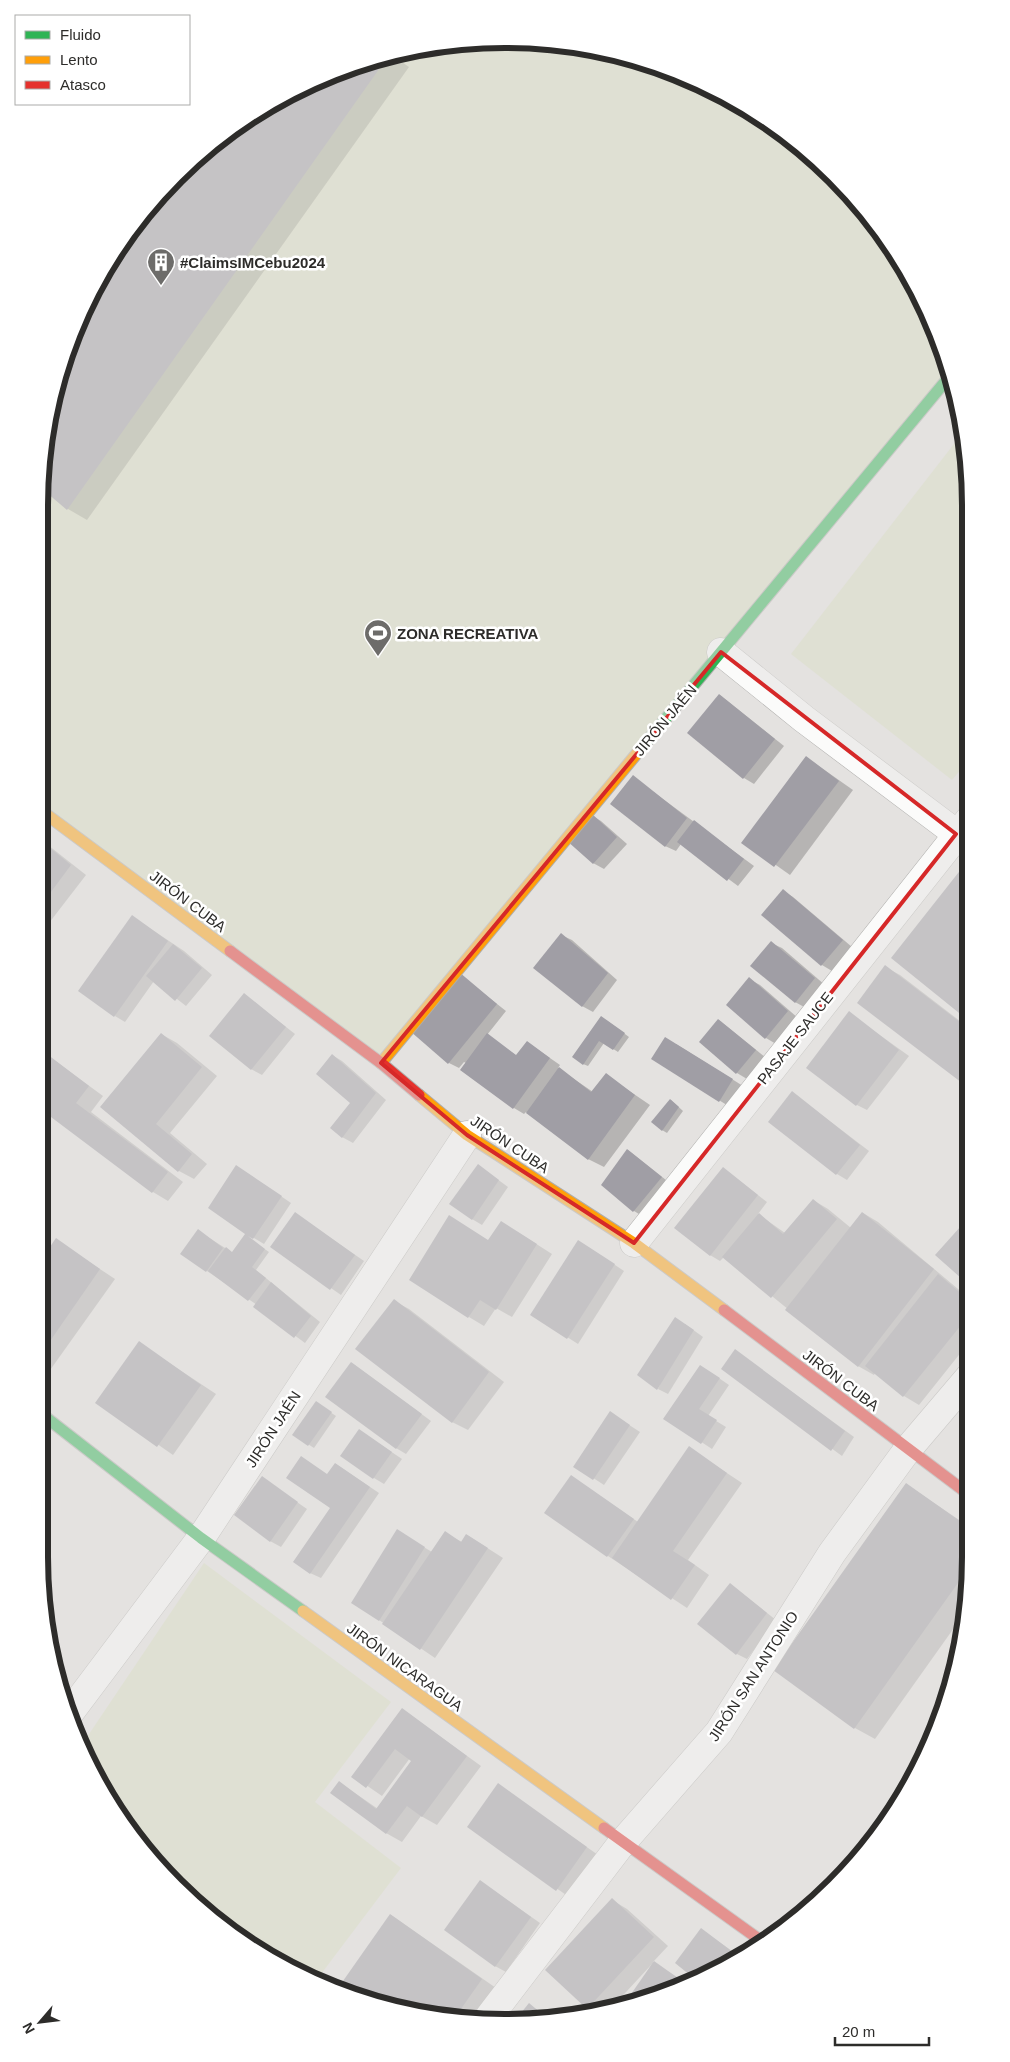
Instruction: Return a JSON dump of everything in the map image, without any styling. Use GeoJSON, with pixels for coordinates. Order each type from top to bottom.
{"type":"FeatureCollection","features":[{"type":"Feature","properties":{"kind":"street","name":"JIRÓN JAÉN"},"geometry":{"type":"LineString","coordinates":[[380,1063],[945,381]]}},
{"type":"Feature","properties":{"kind":"street"},"geometry":{"type":"LineString","coordinates":[[721,652],[804,719],[962,831]]}},
{"type":"Feature","properties":{"kind":"street","name":"JIRÓN CUBA"},"geometry":{"type":"LineString","coordinates":[[48,816],[380,1063],[467,1135],[634,1243],[962,1489]]}},
{"type":"Feature","properties":{"kind":"street","name":"PASAJE SAUCE"},"geometry":{"type":"LineString","coordinates":[[634,1243],[962,837]]}},
{"type":"Feature","properties":{"kind":"street","name":"JIRÓN JAÉN"},"geometry":{"type":"LineString","coordinates":[[74,1708],[201,1538],[467,1135]]}},
{"type":"Feature","properties":{"kind":"street","name":"JIRÓN SAN ANTONIO"},"geometry":{"type":"LineString","coordinates":[[491,2014],[622,1843],[719,1732],[832,1553],[908,1449],[962,1386]]}},
{"type":"Feature","properties":{"kind":"street","name":"JIRÓN NICARAGUA"},"geometry":{"type":"LineString","coordinates":[[48,1419],[201,1538],[622,1843],[757,1938]]}},
{"type":"Feature","properties":{"kind":"highlighted area"},"geometry":{"type":"Polygon","coordinates":[[[721,652],[956,834],[634,1243],[467,1135],[381,1063],[721,652]]]}},
{"type":"Feature","properties":{"kind":"green space","name":"ZONA RECREATIVA"},"geometry":{"type":"Polygon","coordinates":[[[475,48],[535,48],[594,56],[623,63],[680,82],[734,109],[784,142],[829,181],[868,226],[901,276],[928,330],[945,381],[381,1063],[48,816],[48,475],[56,416],[63,387],[82,330],[109,276],[125,251],[142,226],[181,181],[226,142],[251,125],[276,109],[330,82],[387,63],[416,56],[475,48]]]}},
{"type":"Feature","properties":{"kind":"green space"},"geometry":{"type":"Polygon","coordinates":[[[958,439],[962,475],[962,768],[952,780],[791,654],[958,439]]]}},
{"type":"Feature","properties":{"kind":"green space"},"geometry":{"type":"Polygon","coordinates":[[[204,1563],[391,1702],[315,1802],[401,1868],[320,1975],[276,1953],[251,1937],[226,1920],[181,1881],[142,1836],[125,1811],[109,1786],[86,1739],[204,1563]]]}},
{"type":"Feature","properties":{"kind":"building","name":"#ClaimsIMCebu2024"},"geometry":{"type":"Polygon","coordinates":[[[382,64],[67,510],[48,494],[51,445],[63,387],[82,330],[95,303],[109,276],[142,226],[181,181],[226,142],[251,125],[276,109],[330,82],[382,64]]]}},
{"type":"Feature","properties":{"kind":"building"},"geometry":{"type":"Polygon","coordinates":[[[719,694],[775,739],[743,779],[687,733],[719,694]]]}},
{"type":"Feature","properties":{"kind":"building"},"geometry":{"type":"Polygon","coordinates":[[[806,756],[839,781],[774,867],[741,843],[806,756]]]}},
{"type":"Feature","properties":{"kind":"building"},"geometry":{"type":"Polygon","coordinates":[[[633,775],[687,818],[665,847],[610,804],[633,775]]]}},
{"type":"Feature","properties":{"kind":"building"},"geometry":{"type":"Polygon","coordinates":[[[591,813],[617,837],[593,864],[566,840],[591,813]]]}},
{"type":"Feature","properties":{"kind":"building"},"geometry":{"type":"Polygon","coordinates":[[[694,820],[744,859],[727,881],[677,842],[694,820]]]}},
{"type":"Feature","properties":{"kind":"building"},"geometry":{"type":"Polygon","coordinates":[[[48,846],[71,865],[48,896],[48,846]]]}},
{"type":"Feature","properties":{"kind":"building"},"geometry":{"type":"Polygon","coordinates":[[[962,868],[962,1015],[891,958],[962,868]]]}},
{"type":"Feature","properties":{"kind":"building"},"geometry":{"type":"Polygon","coordinates":[[[783,889],[843,940],[821,966],[761,915],[783,889]]]}},
{"type":"Feature","properties":{"kind":"building"},"geometry":{"type":"Polygon","coordinates":[[[132,915],[168,941],[114,1017],[78,991],[132,915]]]}},
{"type":"Feature","properties":{"kind":"building"},"geometry":{"type":"Polygon","coordinates":[[[561,933],[608,973],[582,1007],[533,968],[561,933]]]}},
{"type":"Feature","properties":{"kind":"building"},"geometry":{"type":"Polygon","coordinates":[[[771,941],[815,978],[795,1003],[750,966],[771,941]]]}},
{"type":"Feature","properties":{"kind":"building"},"geometry":{"type":"Polygon","coordinates":[[[173,944],[202,968],[175,1001],[146,976],[173,944]]]}},
{"type":"Feature","properties":{"kind":"building"},"geometry":{"type":"Polygon","coordinates":[[[885,965],[962,1024],[962,1083],[857,1003],[885,965]]]}},
{"type":"Feature","properties":{"kind":"building"},"geometry":{"type":"Polygon","coordinates":[[[459,972],[497,1004],[448,1064],[410,1031],[459,972]]]}},
{"type":"Feature","properties":{"kind":"building"},"geometry":{"type":"Polygon","coordinates":[[[749,977],[788,1011],[765,1039],[726,1005],[749,977]]]}},
{"type":"Feature","properties":{"kind":"building"},"geometry":{"type":"Polygon","coordinates":[[[244,993],[286,1027],[251,1070],[209,1036],[244,993]]]}},
{"type":"Feature","properties":{"kind":"building"},"geometry":{"type":"Polygon","coordinates":[[[849,1011],[899,1050],[856,1106],[806,1068],[849,1011]]]}},
{"type":"Feature","properties":{"kind":"building"},"geometry":{"type":"Polygon","coordinates":[[[601,1016],[625,1033],[613,1050],[599,1041],[583,1065],[572,1057],[601,1016]]]}},
{"type":"Feature","properties":{"kind":"building"},"geometry":{"type":"Polygon","coordinates":[[[718,1019],[756,1050],[736,1074],[699,1042],[718,1019]]]}},
{"type":"Feature","properties":{"kind":"building"},"geometry":{"type":"Polygon","coordinates":[[[161,1033],[202,1067],[156,1124],[192,1154],[178,1172],[100,1107],[161,1033]]]}},
{"type":"Feature","properties":{"kind":"building"},"geometry":{"type":"Polygon","coordinates":[[[487,1033],[516,1055],[527,1041],[550,1058],[513,1109],[460,1070],[487,1033]]]}},
{"type":"Feature","properties":{"kind":"building"},"geometry":{"type":"Polygon","coordinates":[[[665,1037],[733,1079],[719,1102],[651,1059],[665,1037]]]}},
{"type":"Feature","properties":{"kind":"building"},"geometry":{"type":"Polygon","coordinates":[[[332,1054],[376,1093],[342,1138],[330,1128],[350,1103],[316,1074],[332,1054]]]}},
{"type":"Feature","properties":{"kind":"building"},"geometry":{"type":"Polygon","coordinates":[[[48,1055],[89,1086],[76,1103],[168,1172],[152,1193],[48,1115],[48,1055]]]}},
{"type":"Feature","properties":{"kind":"building"},"geometry":{"type":"Polygon","coordinates":[[[559,1067],[591,1092],[606,1073],[635,1095],[588,1160],[526,1113],[559,1067]]]}},
{"type":"Feature","properties":{"kind":"building"},"geometry":{"type":"Polygon","coordinates":[[[792,1091],[860,1145],[836,1175],[768,1122],[792,1091]]]}},
{"type":"Feature","properties":{"kind":"building"},"geometry":{"type":"Polygon","coordinates":[[[670,1099],[679,1107],[662,1131],[651,1122],[670,1099]]]}},
{"type":"Feature","properties":{"kind":"building"},"geometry":{"type":"Polygon","coordinates":[[[627,1149],[662,1177],[633,1212],[601,1185],[627,1149]]]}},
{"type":"Feature","properties":{"kind":"building"},"geometry":{"type":"Polygon","coordinates":[[[478,1164],[499,1180],[472,1220],[449,1204],[478,1164]]]}},
{"type":"Feature","properties":{"kind":"building"},"geometry":{"type":"Polygon","coordinates":[[[236,1165],[282,1196],[253,1239],[248,1236],[265,1249],[252,1267],[266,1278],[248,1301],[208,1271],[226,1247],[232,1252],[245,1234],[208,1208],[236,1165]]]}},
{"type":"Feature","properties":{"kind":"building"},"geometry":{"type":"Polygon","coordinates":[[[723,1167],[758,1195],[710,1256],[674,1228],[723,1167]]]}},
{"type":"Feature","properties":{"kind":"building"},"geometry":{"type":"Polygon","coordinates":[[[813,1199],[837,1219],[771,1298],[722,1257],[759,1213],[783,1234],[813,1199]]]}},
{"type":"Feature","properties":{"kind":"building"},"geometry":{"type":"Polygon","coordinates":[[[295,1212],[355,1255],[330,1290],[270,1247],[295,1212]]]}},
{"type":"Feature","properties":{"kind":"building"},"geometry":{"type":"Polygon","coordinates":[[[862,1212],[934,1269],[858,1367],[785,1310],[862,1212]]]}},
{"type":"Feature","properties":{"kind":"building"},"geometry":{"type":"Polygon","coordinates":[[[449,1215],[488,1240],[501,1221],[537,1244],[496,1310],[480,1300],[468,1318],[409,1280],[449,1215]]]}},
{"type":"Feature","properties":{"kind":"building"},"geometry":{"type":"Polygon","coordinates":[[[962,1225],[962,1279],[935,1255],[962,1225]]]}},
{"type":"Feature","properties":{"kind":"building"},"geometry":{"type":"Polygon","coordinates":[[[198,1229],[223,1248],[206,1272],[180,1254],[198,1229]]]}},
{"type":"Feature","properties":{"kind":"building"},"geometry":{"type":"Polygon","coordinates":[[[56,1238],[100,1269],[48,1344],[48,1250],[56,1238]]]}},
{"type":"Feature","properties":{"kind":"building"},"geometry":{"type":"Polygon","coordinates":[[[578,1240],[615,1264],[567,1339],[530,1315],[578,1240]]]}},
{"type":"Feature","properties":{"kind":"building"},"geometry":{"type":"Polygon","coordinates":[[[938,1274],[962,1294],[962,1324],[903,1397],[865,1366],[938,1274]]]}},
{"type":"Feature","properties":{"kind":"building"},"geometry":{"type":"Polygon","coordinates":[[[271,1282],[311,1316],[294,1338],[253,1307],[271,1282]]]}},
{"type":"Feature","properties":{"kind":"building"},"geometry":{"type":"Polygon","coordinates":[[[394,1299],[489,1372],[452,1423],[355,1349],[394,1299]]]}},
{"type":"Feature","properties":{"kind":"building"},"geometry":{"type":"Polygon","coordinates":[[[675,1317],[694,1330],[657,1390],[637,1375],[675,1317]]]}},
{"type":"Feature","properties":{"kind":"building"},"geometry":{"type":"Polygon","coordinates":[[[139,1341],[201,1385],[157,1447],[95,1403],[139,1341]]]}},
{"type":"Feature","properties":{"kind":"building"},"geometry":{"type":"Polygon","coordinates":[[[735,1349],[845,1431],[831,1451],[721,1369],[735,1349]]]}},
{"type":"Feature","properties":{"kind":"building"},"geometry":{"type":"Polygon","coordinates":[[[351,1362],[422,1414],[396,1449],[325,1397],[351,1362]]]}},
{"type":"Feature","properties":{"kind":"building"},"geometry":{"type":"Polygon","coordinates":[[[700,1365],[720,1378],[699,1409],[717,1420],[701,1444],[663,1419],[700,1365]]]}},
{"type":"Feature","properties":{"kind":"building"},"geometry":{"type":"Polygon","coordinates":[[[316,1401],[332,1412],[308,1446],[292,1435],[316,1401]]]}},
{"type":"Feature","properties":{"kind":"building"},"geometry":{"type":"Polygon","coordinates":[[[610,1411],[630,1425],[593,1480],[573,1467],[610,1411]]]}},
{"type":"Feature","properties":{"kind":"building"},"geometry":{"type":"Polygon","coordinates":[[[359,1429],[392,1452],[373,1479],[340,1456],[359,1429]]]}},
{"type":"Feature","properties":{"kind":"building"},"geometry":{"type":"Polygon","coordinates":[[[689,1446],[727,1473],[673,1551],[695,1565],[671,1600],[612,1558],[689,1446]]]}},
{"type":"Feature","properties":{"kind":"building"},"geometry":{"type":"Polygon","coordinates":[[[301,1456],[327,1474],[335,1463],[370,1487],[310,1574],[293,1562],[330,1508],[286,1478],[301,1456]]]}},
{"type":"Feature","properties":{"kind":"building"},"geometry":{"type":"Polygon","coordinates":[[[571,1475],[634,1519],[607,1557],[544,1513],[571,1475]]]}},
{"type":"Feature","properties":{"kind":"building"},"geometry":{"type":"Polygon","coordinates":[[[262,1476],[298,1502],[270,1542],[234,1515],[262,1476]]]}},
{"type":"Feature","properties":{"kind":"building"},"geometry":{"type":"Polygon","coordinates":[[[906,1483],[962,1523],[962,1577],[854,1729],[773,1670],[906,1483]]]}},
{"type":"Feature","properties":{"kind":"building"},"geometry":{"type":"Polygon","coordinates":[[[397,1529],[425,1547],[379,1621],[351,1603],[397,1529]]]}},
{"type":"Feature","properties":{"kind":"building"},"geometry":{"type":"Polygon","coordinates":[[[445,1531],[461,1542],[466,1534],[488,1548],[420,1650],[382,1624],[445,1531]]]}},
{"type":"Feature","properties":{"kind":"building"},"geometry":{"type":"Polygon","coordinates":[[[730,1583],[767,1613],[736,1655],[697,1624],[730,1583]]]}},
{"type":"Feature","properties":{"kind":"building"},"geometry":{"type":"Polygon","coordinates":[[[402,1708],[467,1756],[422,1817],[407,1806],[386,1834],[330,1793],[339,1781],[376,1809],[411,1761],[395,1749],[366,1788],[351,1777],[402,1708]]]}},
{"type":"Feature","properties":{"kind":"building"},"geometry":{"type":"Polygon","coordinates":[[[498,1783],[587,1847],[556,1891],[467,1827],[498,1783]]]}},
{"type":"Feature","properties":{"kind":"building"},"geometry":{"type":"Polygon","coordinates":[[[480,1880],[531,1917],[495,1967],[444,1930],[480,1880]]]}},
{"type":"Feature","properties":{"kind":"building"},"geometry":{"type":"Polygon","coordinates":[[[612,1898],[654,1937],[589,2007],[585,2007],[545,1970],[612,1898]]]}},
{"type":"Feature","properties":{"kind":"building"},"geometry":{"type":"Polygon","coordinates":[[[390,1914],[482,1979],[459,2012],[416,2006],[387,1999],[354,1988],[343,1981],[390,1914]]]}},
{"type":"Feature","properties":{"kind":"building"},"geometry":{"type":"Polygon","coordinates":[[[701,1928],[734,1953],[690,1975],[675,1963],[701,1928]]]}},
{"type":"Feature","properties":{"kind":"building"},"geometry":{"type":"Polygon","coordinates":[[[654,1961],[680,1980],[652,1990],[629,1997],[654,1961]]]}},
{"type":"Feature","properties":{"kind":"building"},"geometry":{"type":"Polygon","coordinates":[[[529,2003],[541,2013],[535,2014],[520,2014],[529,2003]]]}},
{"type":"Feature","properties":{"kind":"traffic: fast"},"geometry":{"type":"LineString","coordinates":[[643,746],[945,381]]}},
{"type":"Feature","properties":{"kind":"traffic: fast"},"geometry":{"type":"LineString","coordinates":[[48,1419],[201,1538],[303,1611]]}},
{"type":"Feature","properties":{"kind":"traffic: slow"},"geometry":{"type":"LineString","coordinates":[[381,1063],[643,746]]}},
{"type":"Feature","properties":{"kind":"traffic: slow"},"geometry":{"type":"LineString","coordinates":[[48,816],[230,951]]}},
{"type":"Feature","properties":{"kind":"traffic: slow"},"geometry":{"type":"LineString","coordinates":[[419,1095],[467,1135],[634,1243],[724,1310]]}},
{"type":"Feature","properties":{"kind":"traffic: slow"},"geometry":{"type":"LineString","coordinates":[[303,1611],[604,1828]]}},
{"type":"Feature","properties":{"kind":"traffic: jam"},"geometry":{"type":"LineString","coordinates":[[230,951],[381,1063],[419,1095]]}},
{"type":"Feature","properties":{"kind":"traffic: jam"},"geometry":{"type":"LineString","coordinates":[[724,1310],[962,1489]]}},
{"type":"Feature","properties":{"kind":"traffic: jam"},"geometry":{"type":"LineString","coordinates":[[604,1828],[757,1938]]}},
{"type":"Feature","properties":{"kind":"place","name":"#ClaimsIMCebu2024"},"geometry":{"type":"Point","coordinates":[161,286]}},
{"type":"Feature","properties":{"kind":"place","name":"ZONA RECREATIVA"},"geometry":{"type":"Point","coordinates":[378,657]}}]}
